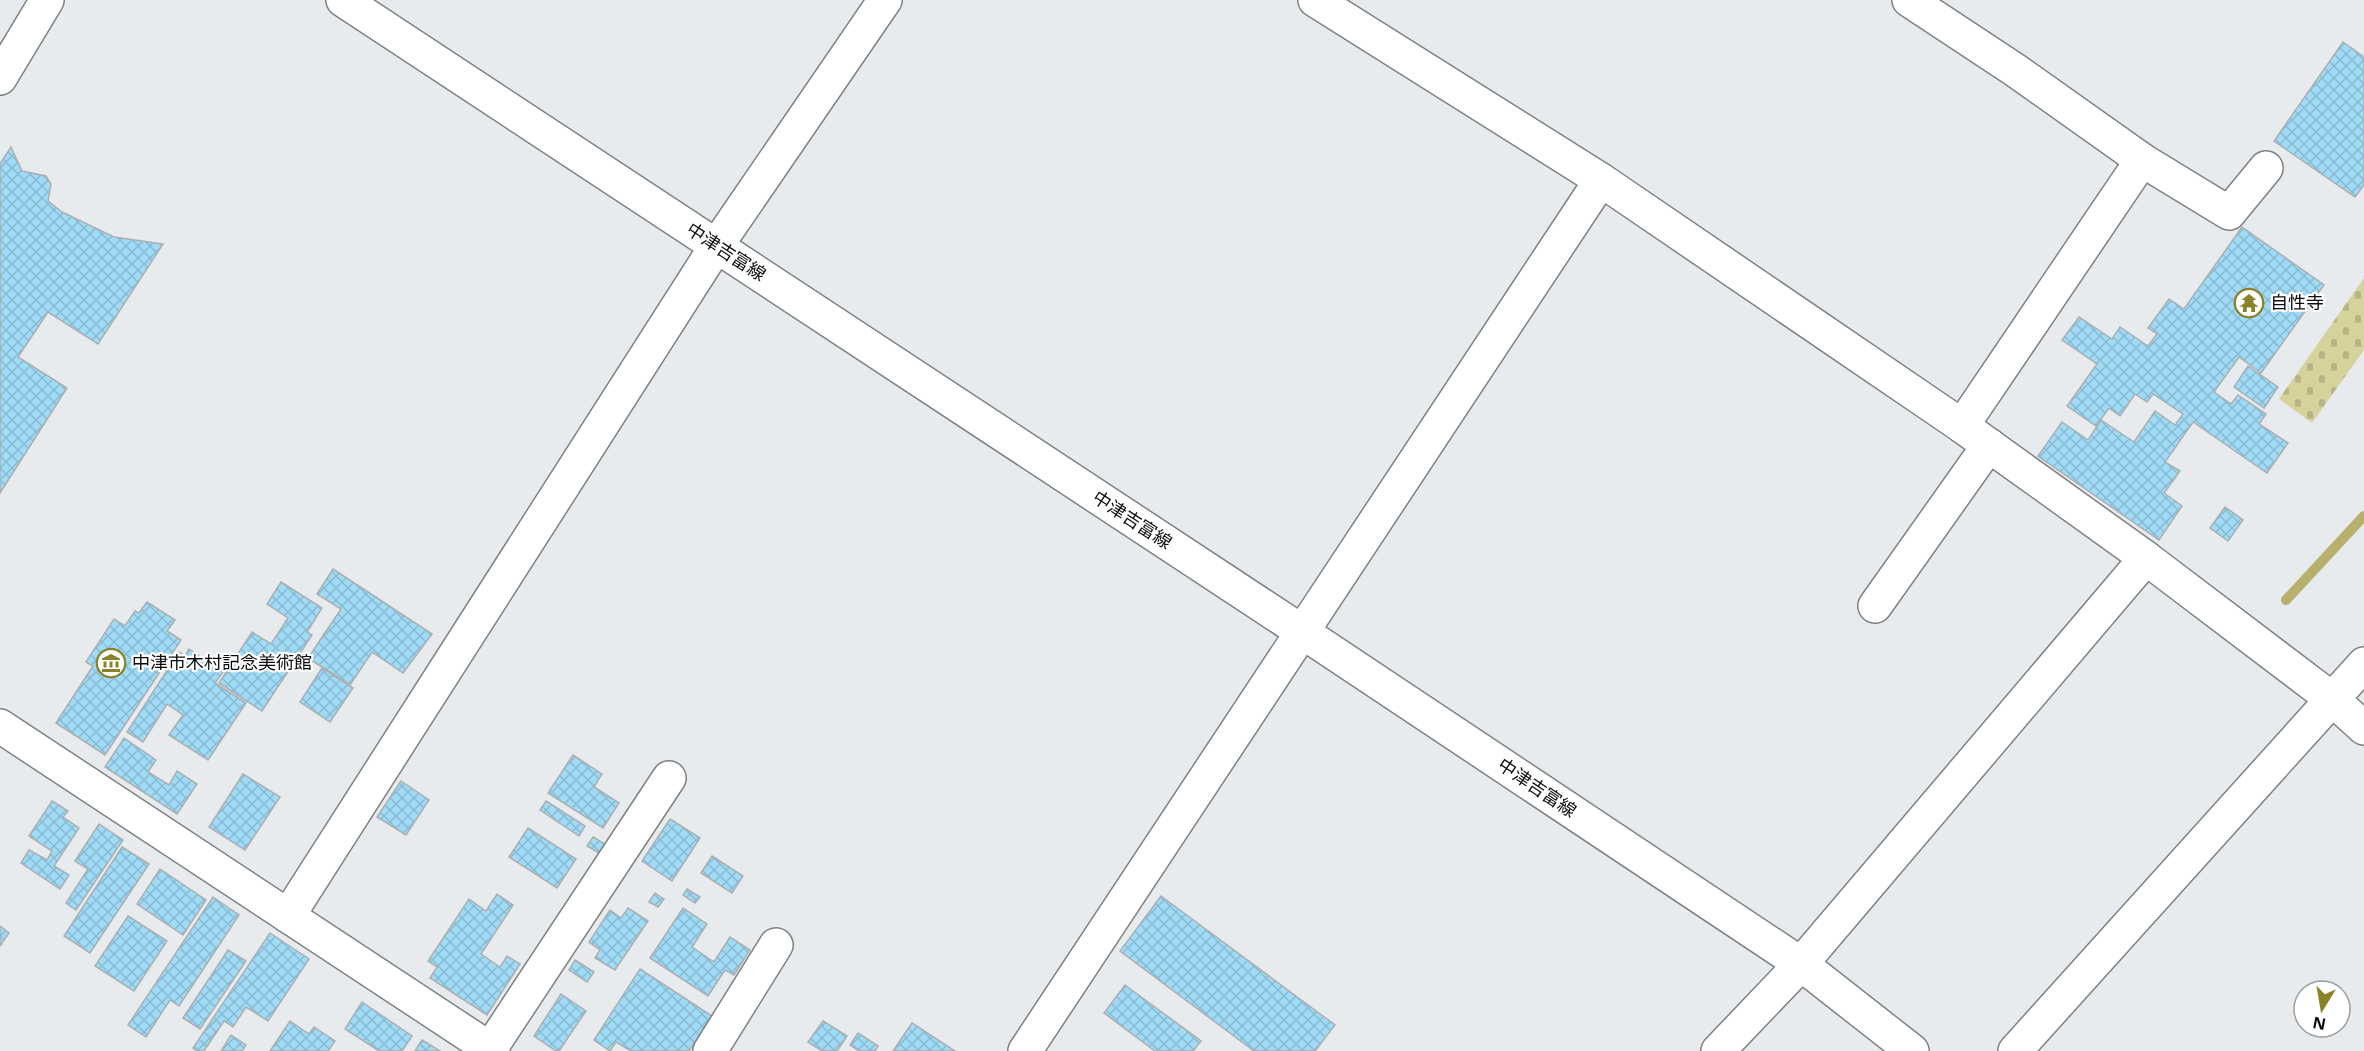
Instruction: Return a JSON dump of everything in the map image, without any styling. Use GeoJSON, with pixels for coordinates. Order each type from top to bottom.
{"type":"FeatureCollection","features":[{"type":"Feature","properties":{"kind":"street"},"geometry":{"type":"LineString","coordinates":[[0,78],[47,0]]}},
{"type":"Feature","properties":{"kind":"street","name":"中津吉富線"},"geometry":{"type":"LineString","coordinates":[[343,0],[1301,631],[1801,964],[1912,1051]]}},
{"type":"Feature","properties":{"kind":"street"},"geometry":{"type":"LineString","coordinates":[[288,916],[717,245],[885,0]]}},
{"type":"Feature","properties":{"kind":"street"},"geometry":{"type":"LineString","coordinates":[[1315,0],[1601,180],[1962,426],[2146,558],[2332,699],[2364,728]]}},
{"type":"Feature","properties":{"kind":"street"},"geometry":{"type":"LineString","coordinates":[[1909,0],[2015,70],[2142,160],[2229,213],[2266,168]]}},
{"type":"Feature","properties":{"kind":"street"},"geometry":{"type":"LineString","coordinates":[[1962,426],[2142,160]]}},
{"type":"Feature","properties":{"kind":"street"},"geometry":{"type":"LineString","coordinates":[[1025,1051],[1601,180]]}},
{"type":"Feature","properties":{"kind":"street"},"geometry":{"type":"LineString","coordinates":[[1875,606],[1989,445]]}},
{"type":"Feature","properties":{"kind":"street"},"geometry":{"type":"LineString","coordinates":[[1718,1051],[1801,964],[2146,558]]}},
{"type":"Feature","properties":{"kind":"street"},"geometry":{"type":"LineString","coordinates":[[2015,1051],[2364,664]]}},
{"type":"Feature","properties":{"kind":"street"},"geometry":{"type":"LineString","coordinates":[[0,726],[492,1050],[669,778]]}},
{"type":"Feature","properties":{"kind":"street"},"geometry":{"type":"LineString","coordinates":[[710,1051],[776,945]]}},
{"type":"Feature","properties":{"kind":"green space"},"geometry":{"type":"Polygon","coordinates":[[[2364,278],[2364,350],[2312,423],[2279,399],[2364,278]]]}},
{"type":"Feature","properties":{"kind":"building"},"geometry":{"type":"Polygon","coordinates":[[[2343,42],[2364,57],[2364,185],[2355,197],[2274,141],[2343,42]]]}},
{"type":"Feature","properties":{"kind":"building"},"geometry":{"type":"Polygon","coordinates":[[[11,147],[22,171],[46,176],[51,184],[48,201],[62,212],[114,237],[163,244],[98,344],[48,312],[18,357],[67,388],[0,493],[0,164],[11,147]]]}},
{"type":"Feature","properties":{"kind":"building"},"geometry":{"type":"Polygon","coordinates":[[[2242,227],[2324,285],[2261,373],[2239,357],[2214,392],[2231,404],[2238,395],[2266,414],[2259,424],[2288,443],[2267,473],[2193,422],[2165,462],[2180,471],[2164,493],[2182,506],[2159,540],[2038,456],[2062,422],[2088,440],[2101,420],[2134,442],[2155,411],[2175,425],[2183,414],[2153,394],[2147,402],[2135,394],[2120,416],[2109,408],[2096,426],[2067,406],[2097,364],[2062,340],[2079,317],[2112,339],[2120,327],[2148,346],[2157,334],[2148,328],[2169,299],[2184,309],[2242,227]]]}},
{"type":"Feature","properties":{"kind":"building"},"geometry":{"type":"Polygon","coordinates":[[[2248,366],[2278,387],[2264,408],[2234,387],[2248,366]]]}},
{"type":"Feature","properties":{"kind":"building"},"geometry":{"type":"Polygon","coordinates":[[[2225,507],[2243,520],[2228,541],[2210,528],[2225,507]]]}},
{"type":"Feature","properties":{"kind":"building"},"geometry":{"type":"Polygon","coordinates":[[[333,569],[432,634],[403,673],[372,652],[350,685],[308,658],[341,609],[317,594],[333,569]]]}},
{"type":"Feature","properties":{"kind":"building"},"geometry":{"type":"Polygon","coordinates":[[[281,582],[322,608],[307,632],[312,635],[262,711],[219,683],[252,632],[271,644],[288,618],[267,604],[281,582]]]}},
{"type":"Feature","properties":{"kind":"building"},"geometry":{"type":"Polygon","coordinates":[[[147,602],[175,620],[167,631],[181,640],[105,755],[56,723],[93,666],[86,662],[114,619],[125,626],[135,611],[139,613],[147,602]]]}},
{"type":"Feature","properties":{"kind":"building"},"geometry":{"type":"Polygon","coordinates":[[[189,649],[223,672],[215,683],[246,703],[208,760],[169,735],[183,715],[167,704],[143,742],[127,732],[179,652],[185,656],[189,649]]]}},
{"type":"Feature","properties":{"kind":"building"},"geometry":{"type":"Polygon","coordinates":[[[322,668],[353,688],[330,722],[300,702],[322,668]]]}},
{"type":"Feature","properties":{"kind":"building"},"geometry":{"type":"Polygon","coordinates":[[[124,738],[156,760],[148,772],[169,785],[177,771],[197,784],[177,814],[105,767],[124,738]]]}},
{"type":"Feature","properties":{"kind":"building"},"geometry":{"type":"Polygon","coordinates":[[[573,755],[602,774],[594,787],[619,803],[603,828],[548,793],[573,755]]]}},
{"type":"Feature","properties":{"kind":"building"},"geometry":{"type":"Polygon","coordinates":[[[243,774],[280,797],[245,850],[209,827],[243,774]]]}},
{"type":"Feature","properties":{"kind":"building"},"geometry":{"type":"Polygon","coordinates":[[[401,781],[429,800],[406,835],[377,817],[401,781]]]}},
{"type":"Feature","properties":{"kind":"building"},"geometry":{"type":"Polygon","coordinates":[[[52,801],[68,811],[63,817],[79,828],[54,866],[69,875],[60,889],[21,863],[29,850],[47,860],[52,851],[29,836],[52,801]]]}},
{"type":"Feature","properties":{"kind":"building"},"geometry":{"type":"Polygon","coordinates":[[[546,801],[585,826],[579,836],[540,810],[546,801]]]}},
{"type":"Feature","properties":{"kind":"building"},"geometry":{"type":"Polygon","coordinates":[[[670,819],[700,838],[672,881],[642,861],[670,819]]]}},
{"type":"Feature","properties":{"kind":"building"},"geometry":{"type":"Polygon","coordinates":[[[99,824],[123,840],[76,910],[66,903],[88,869],[75,861],[99,824]]]}},
{"type":"Feature","properties":{"kind":"building"},"geometry":{"type":"Polygon","coordinates":[[[528,828],[576,859],[557,888],[509,857],[528,828]]]}},
{"type":"Feature","properties":{"kind":"building"},"geometry":{"type":"Polygon","coordinates":[[[593,837],[605,844],[599,853],[587,846],[593,837]]]}},
{"type":"Feature","properties":{"kind":"building"},"geometry":{"type":"Polygon","coordinates":[[[122,847],[149,864],[90,953],[64,936],[122,847]]]}},
{"type":"Feature","properties":{"kind":"building"},"geometry":{"type":"Polygon","coordinates":[[[712,856],[743,876],[732,893],[701,873],[712,856]]]}},
{"type":"Feature","properties":{"kind":"building"},"geometry":{"type":"Polygon","coordinates":[[[160,869],[206,900],[183,935],[137,904],[160,869]]]}},
{"type":"Feature","properties":{"kind":"building"},"geometry":{"type":"Polygon","coordinates":[[[687,889],[700,897],[695,903],[683,895],[687,889]]]}},
{"type":"Feature","properties":{"kind":"building"},"geometry":{"type":"Polygon","coordinates":[[[655,893],[664,899],[658,907],[649,902],[655,893]]]}},
{"type":"Feature","properties":{"kind":"building"},"geometry":{"type":"Polygon","coordinates":[[[497,894],[513,905],[481,954],[500,967],[507,956],[520,964],[487,1015],[430,978],[437,967],[428,961],[469,899],[486,911],[497,894]]]}},
{"type":"Feature","properties":{"kind":"building"},"geometry":{"type":"Polygon","coordinates":[[[1161,896],[1335,1025],[1315,1051],[1254,1051],[1120,951],[1161,896]]]}},
{"type":"Feature","properties":{"kind":"building"},"geometry":{"type":"Polygon","coordinates":[[[213,897],[239,915],[179,1006],[170,1000],[146,1037],[128,1025],[213,897]]]}},
{"type":"Feature","properties":{"kind":"building"},"geometry":{"type":"Polygon","coordinates":[[[628,908],[648,921],[615,970],[595,958],[600,950],[589,942],[610,910],[621,918],[628,908]]]}},
{"type":"Feature","properties":{"kind":"building"},"geometry":{"type":"Polygon","coordinates":[[[683,908],[707,924],[692,947],[714,962],[730,937],[750,950],[734,975],[725,970],[708,996],[650,958],[683,908]]]}},
{"type":"Feature","properties":{"kind":"building"},"geometry":{"type":"Polygon","coordinates":[[[128,916],[167,941],[134,991],[95,966],[128,916]]]}},
{"type":"Feature","properties":{"kind":"building"},"geometry":{"type":"Polygon","coordinates":[[[0,926],[9,933],[0,946],[0,926]]]}},
{"type":"Feature","properties":{"kind":"building"},"geometry":{"type":"Polygon","coordinates":[[[270,933],[309,959],[268,1021],[246,1007],[233,1027],[224,1021],[204,1051],[197,1051],[193,1048],[270,933]]]}},
{"type":"Feature","properties":{"kind":"building"},"geometry":{"type":"Polygon","coordinates":[[[228,950],[246,961],[200,1029],[183,1018],[228,950]]]}},
{"type":"Feature","properties":{"kind":"building"},"geometry":{"type":"Polygon","coordinates":[[[575,960],[594,972],[587,982],[569,970],[575,960]]]}},
{"type":"Feature","properties":{"kind":"building"},"geometry":{"type":"Polygon","coordinates":[[[640,969],[712,1016],[689,1051],[631,1051],[616,1042],[610,1051],[594,1040],[640,969]]]}},
{"type":"Feature","properties":{"kind":"building"},"geometry":{"type":"Polygon","coordinates":[[[1125,985],[1201,1041],[1193,1051],[1155,1051],[1104,1013],[1125,985]]]}},
{"type":"Feature","properties":{"kind":"building"},"geometry":{"type":"Polygon","coordinates":[[[561,994],[586,1011],[559,1051],[556,1051],[534,1036],[561,994]]]}},
{"type":"Feature","properties":{"kind":"building"},"geometry":{"type":"Polygon","coordinates":[[[362,1002],[412,1036],[402,1051],[379,1051],[345,1029],[362,1002]]]}},
{"type":"Feature","properties":{"kind":"building"},"geometry":{"type":"Polygon","coordinates":[[[290,1021],[309,1034],[314,1027],[335,1041],[328,1051],[270,1051],[290,1021]]]}},
{"type":"Feature","properties":{"kind":"building"},"geometry":{"type":"Polygon","coordinates":[[[823,1021],[847,1036],[837,1051],[822,1051],[808,1042],[823,1021]]]}},
{"type":"Feature","properties":{"kind":"building"},"geometry":{"type":"Polygon","coordinates":[[[912,1023],[955,1051],[893,1051],[912,1023]]]}},
{"type":"Feature","properties":{"kind":"building"},"geometry":{"type":"Polygon","coordinates":[[[858,1033],[878,1046],[875,1051],[859,1051],[850,1045],[858,1033]]]}},
{"type":"Feature","properties":{"kind":"building"},"geometry":{"type":"Polygon","coordinates":[[[231,1035],[246,1045],[242,1051],[221,1051],[231,1035]]]}},
{"type":"Feature","properties":{"kind":"building"},"geometry":{"type":"Polygon","coordinates":[[[422,1040],[440,1051],[415,1051],[422,1040]]]}},
{"type":"Feature","properties":{"kind":"waterway"},"geometry":{"type":"LineString","coordinates":[[2286,600],[2364,516]]}},
{"type":"Feature","properties":{"kind":"place","name":"自性寺"},"geometry":{"type":"Point","coordinates":[2249,303]}},
{"type":"Feature","properties":{"kind":"place","name":"中津市木村記念美術館"},"geometry":{"type":"Point","coordinates":[111,663]}}]}
